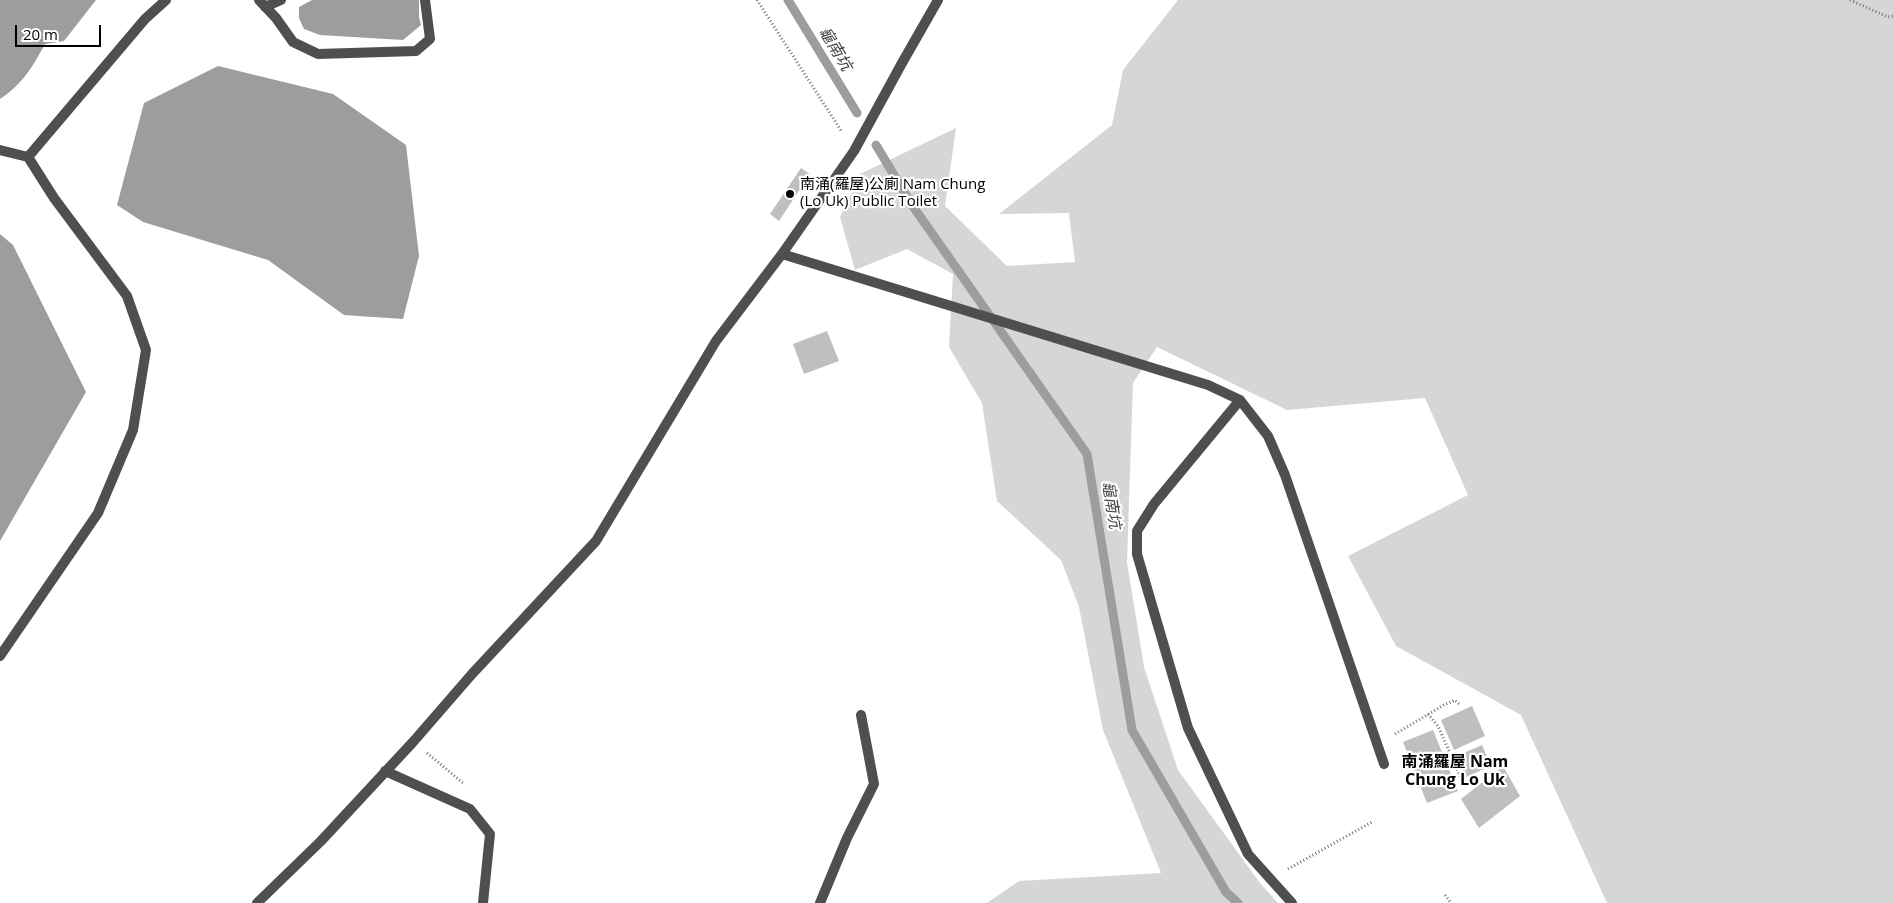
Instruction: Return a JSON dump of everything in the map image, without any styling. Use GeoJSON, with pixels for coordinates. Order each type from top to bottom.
{"type":"FeatureCollection","features":[{"type":"Feature","properties":{"kind":"street"},"geometry":{"type":"LineString","coordinates":[[28,157],[145,19],[166,0]]}},
{"type":"Feature","properties":{"kind":"street"},"geometry":{"type":"LineString","coordinates":[[262,3],[280,0]]}},
{"type":"Feature","properties":{"kind":"street"},"geometry":{"type":"LineString","coordinates":[[262,3],[276,18],[293,42],[318,54],[416,51],[430,39],[425,0]]}},
{"type":"Feature","properties":{"kind":"street"},"geometry":{"type":"LineString","coordinates":[[257,903],[321,841],[596,541],[716,341],[782,254],[854,151],[938,0]]}},
{"type":"Feature","properties":{"kind":"street"},"geometry":{"type":"LineString","coordinates":[[0,150],[28,157],[54,198],[127,296],[146,350],[133,430],[98,513],[0,656]]}},
{"type":"Feature","properties":{"kind":"street"},"geometry":{"type":"LineString","coordinates":[[782,254],[1208,385],[1240,400],[1268,436],[1285,475],[1384,764]]}},
{"type":"Feature","properties":{"kind":"street"},"geometry":{"type":"LineString","coordinates":[[1240,400],[1154,504],[1137,531],[1137,554],[1188,728],[1248,854],[1292,903]]}},
{"type":"Feature","properties":{"kind":"street"},"geometry":{"type":"LineString","coordinates":[[820,903],[846,838],[874,784],[861,716]]}},
{"type":"Feature","properties":{"kind":"street"},"geometry":{"type":"LineString","coordinates":[[384,771],[470,809],[490,834],[483,903]]}},
{"type":"Feature","properties":{"kind":"path"},"geometry":{"type":"LineString","coordinates":[[757,0],[854,151]]}},
{"type":"Feature","properties":{"kind":"path"},"geometry":{"type":"LineString","coordinates":[[1850,0],[1888,17],[1894,16]]}},
{"type":"Feature","properties":{"kind":"path"},"geometry":{"type":"LineString","coordinates":[[1378,746],[1444,705],[1455,700],[1459,704]]}},
{"type":"Feature","properties":{"kind":"path"},"geometry":{"type":"LineString","coordinates":[[1428,714],[1438,726],[1464,785]]}},
{"type":"Feature","properties":{"kind":"path"},"geometry":{"type":"LineString","coordinates":[[1270,879],[1372,822]]}},
{"type":"Feature","properties":{"kind":"path"},"geometry":{"type":"LineString","coordinates":[[1445,895],[1451,903]]}},
{"type":"Feature","properties":{"kind":"shaded area"},"geometry":{"type":"Polygon","coordinates":[[[0,0],[96,0],[64,41],[45,44],[21,81],[0,99],[0,0]]]}},
{"type":"Feature","properties":{"kind":"shaded area"},"geometry":{"type":"Polygon","coordinates":[[[312,0],[419,0],[421,25],[403,40],[320,35],[304,29],[299,18],[299,7],[312,0]]]}},
{"type":"Feature","properties":{"kind":"shaded area"},"geometry":{"type":"Polygon","coordinates":[[[1178,0],[1894,0],[1894,903],[1607,903],[1521,715],[1396,646],[1348,556],[1468,495],[1425,398],[1287,410],[1157,347],[1133,383],[1127,562],[1144,667],[1178,770],[1260,883],[1278,903],[987,903],[1019,881],[1161,873],[1103,730],[1079,607],[1061,560],[997,501],[982,403],[949,347],[953,274],[907,249],[855,270],[840,217],[860,174],[956,128],[945,206],[1007,266],[1075,262],[1069,213],[999,214],[1112,125],[1123,70],[1178,0]]]}},
{"type":"Feature","properties":{"kind":"shaded area"},"geometry":{"type":"Polygon","coordinates":[[[218,66],[333,94],[406,145],[419,256],[403,319],[344,315],[268,260],[143,222],[117,205],[144,103],[218,66]]]}},
{"type":"Feature","properties":{"kind":"shaded area"},"geometry":{"type":"Polygon","coordinates":[[[0,234],[13,245],[86,392],[0,541],[0,234]]]}},
{"type":"Feature","properties":{"kind":"building","name":"南涌(羅屋)公廁 Nam Chung (Lo Uk) Public Toilet"},"geometry":{"type":"Polygon","coordinates":[[[801,168],[810,174],[779,221],[770,214],[801,168]]]}},
{"type":"Feature","properties":{"kind":"building"},"geometry":{"type":"Polygon","coordinates":[[[827,331],[839,361],[804,374],[793,344],[827,331]]]}},
{"type":"Feature","properties":{"kind":"building"},"geometry":{"type":"Polygon","coordinates":[[[1472,706],[1485,736],[1454,750],[1441,720],[1472,706]]]}},
{"type":"Feature","properties":{"kind":"building"},"geometry":{"type":"Polygon","coordinates":[[[1433,730],[1458,791],[1427,803],[1403,742],[1433,730]]]}},
{"type":"Feature","properties":{"kind":"building"},"geometry":{"type":"Polygon","coordinates":[[[1482,745],[1491,766],[1464,778],[1459,755],[1482,745]]]}},
{"type":"Feature","properties":{"kind":"building"},"geometry":{"type":"Polygon","coordinates":[[[1503,766],[1520,796],[1479,828],[1461,799],[1503,766]]]}},
{"type":"Feature","properties":{"kind":"waterway","name":"龜南坑"},"geometry":{"type":"LineString","coordinates":[[788,0],[857,113]]}},
{"type":"Feature","properties":{"kind":"waterway","name":"龜南坑"},"geometry":{"type":"LineString","coordinates":[[876,145],[912,205],[1087,454],[1132,730],[1226,892],[1238,903]]}},
{"type":"Feature","properties":{"kind":"place","name":"南涌(羅屋)公廁 Nam Chung (Lo Uk) Public Toilet"},"geometry":{"type":"Point","coordinates":[790,194]}},
{"type":"Feature","properties":{"kind":"district","name":"南涌羅屋 Nam Chung Lo Uk"},"geometry":{"type":"Point","coordinates":[1455,771]}}]}
